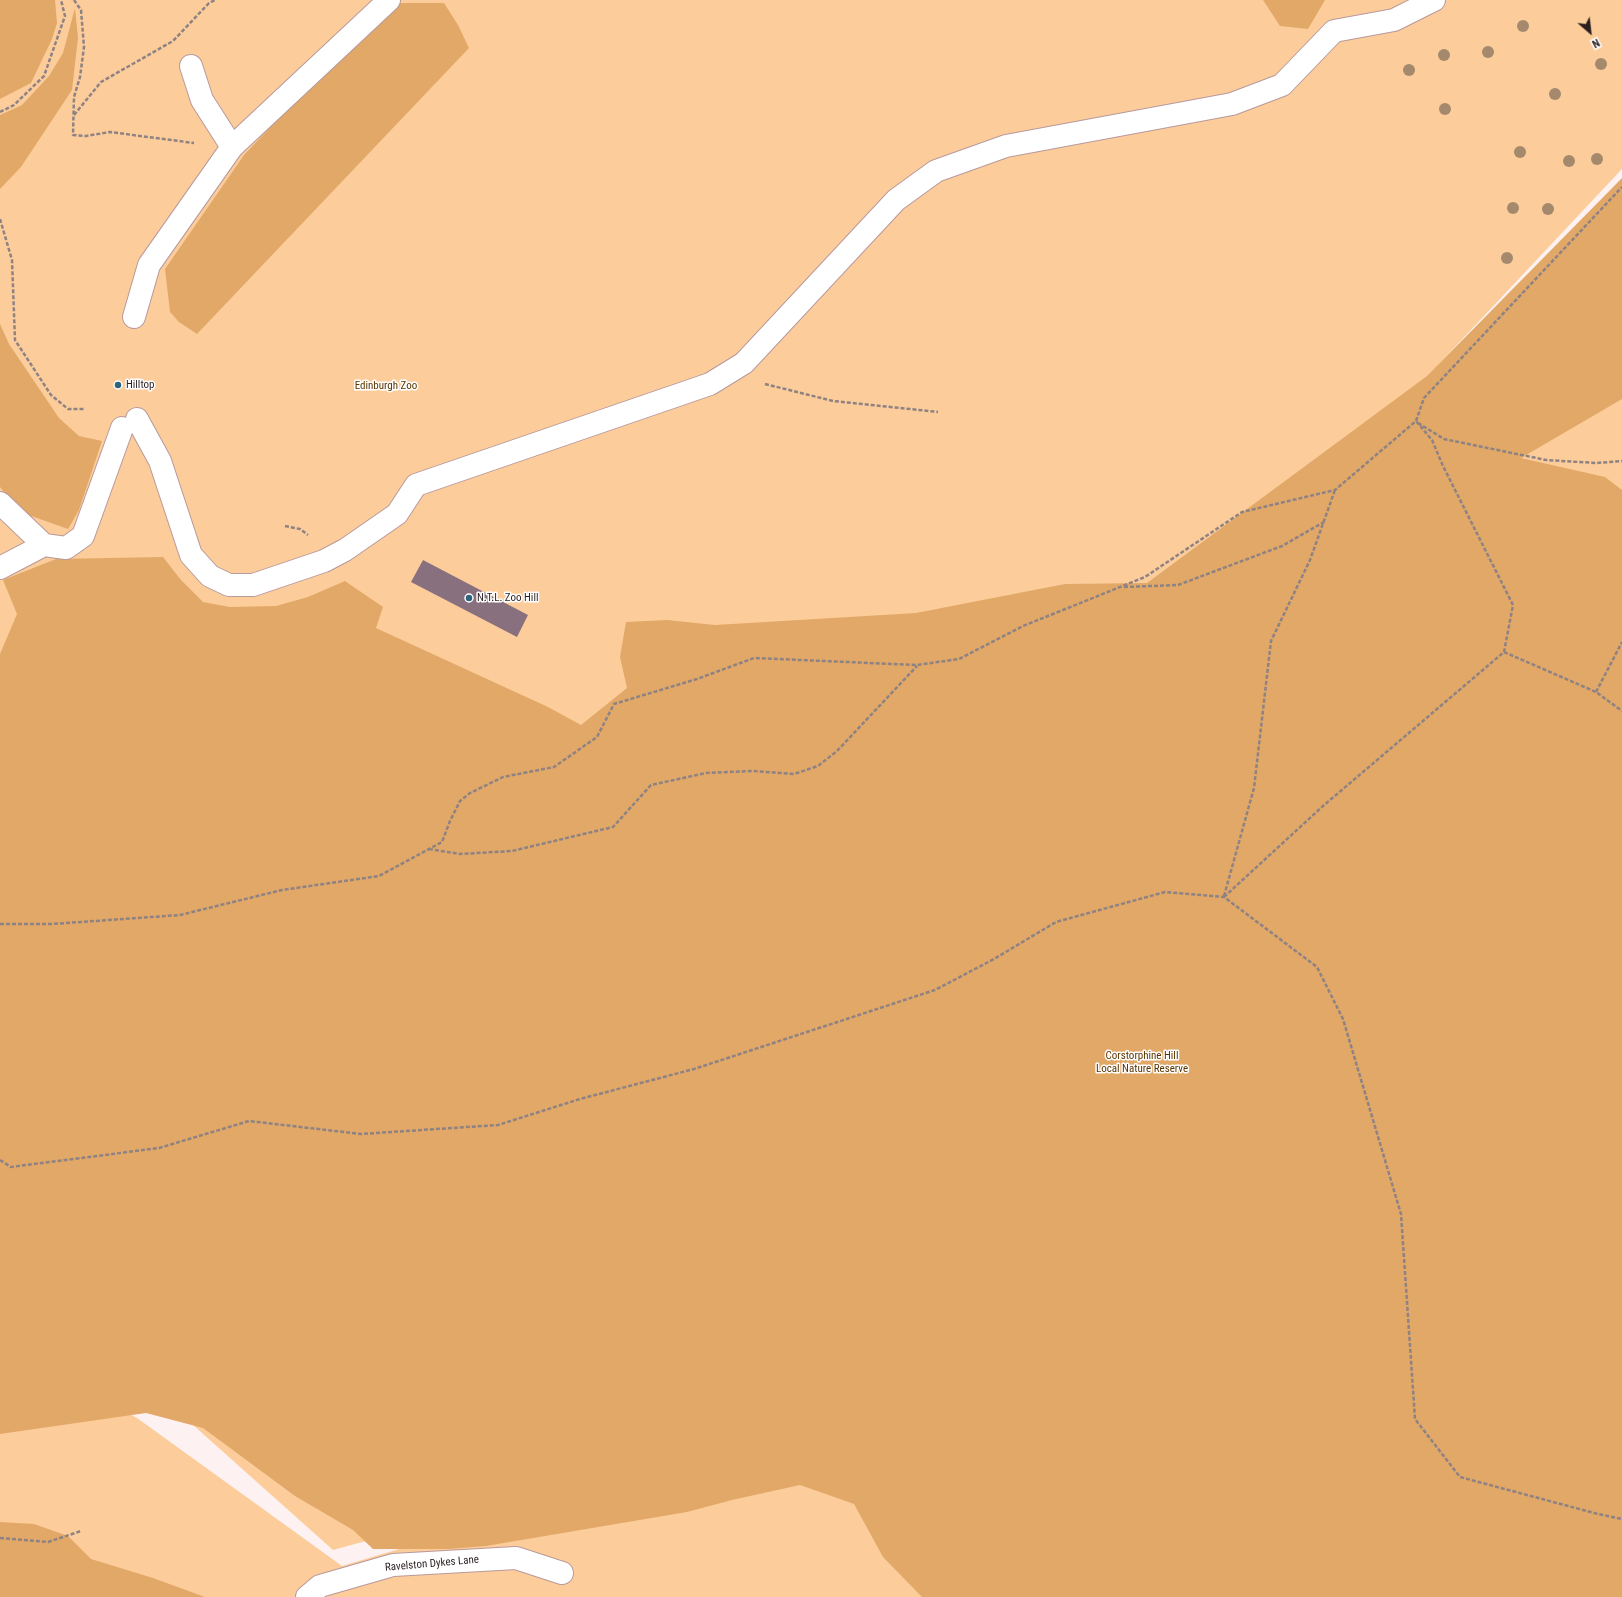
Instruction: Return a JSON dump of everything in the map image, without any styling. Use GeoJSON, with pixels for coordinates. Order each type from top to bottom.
{"type":"FeatureCollection","features":[{"type":"Feature","properties":{"kind":"lane"},"geometry":{"type":"LineString","coordinates":[[134,317],[149,266],[232,148],[389,0]]}},
{"type":"Feature","properties":{"kind":"lane"},"geometry":{"type":"LineString","coordinates":[[0,568],[44,545],[66,548],[83,536],[129,423],[160,461],[190,555],[210,576],[229,585],[253,585],[324,561],[344,550],[398,514],[416,486],[710,384],[744,363],[896,200],[936,171],[1006,146],[1232,104],[1282,85],[1334,31],[1394,20],[1434,0]]}},
{"type":"Feature","properties":{"kind":"lane"},"geometry":{"type":"LineString","coordinates":[[191,66],[202,100],[232,148]]}},
{"type":"Feature","properties":{"kind":"lane"},"geometry":{"type":"LineString","coordinates":[[0,503],[44,545]]}},
{"type":"Feature","properties":{"kind":"lane","name":"Ravelston Dykes Lane"},"geometry":{"type":"LineString","coordinates":[[307,1597],[320,1586],[392,1565],[516,1558],[562,1573]]}},
{"type":"Feature","properties":{"kind":"path"},"geometry":{"type":"LineString","coordinates":[[0,112],[14,105],[44,76],[65,16],[61,0]]}},
{"type":"Feature","properties":{"kind":"path"},"geometry":{"type":"LineString","coordinates":[[74,0],[82,10],[84,47],[80,77],[74,96],[73,134],[86,136],[110,132],[151,136],[192,143],[208,140],[219,127]]}},
{"type":"Feature","properties":{"kind":"path"},"geometry":{"type":"LineString","coordinates":[[74,116],[101,82],[173,41],[208,3],[215,0]]}},
{"type":"Feature","properties":{"kind":"path"},"geometry":{"type":"LineString","coordinates":[[0,924],[52,924],[180,915],[282,890],[379,876],[442,842],[460,801],[470,793],[503,778],[554,767],[597,737],[614,704],[696,679],[754,658],[917,666],[959,659],[1023,626],[1145,577],[1242,512],[1335,490],[1416,422],[1424,398],[1622,187]]}},
{"type":"Feature","properties":{"kind":"path"},"geometry":{"type":"LineString","coordinates":[[0,219],[12,260],[15,340],[51,395],[68,409],[85,409]]}},
{"type":"Feature","properties":{"kind":"path"},"geometry":{"type":"LineString","coordinates":[[726,374],[833,401],[938,412]]}},
{"type":"Feature","properties":{"kind":"path"},"geometry":{"type":"LineString","coordinates":[[1416,422],[1444,439],[1546,460],[1596,463],[1622,461]]}},
{"type":"Feature","properties":{"kind":"path"},"geometry":{"type":"LineString","coordinates":[[1224,897],[1323,806],[1504,652],[1513,605],[1443,466],[1432,440],[1416,422]]}},
{"type":"Feature","properties":{"kind":"path"},"geometry":{"type":"LineString","coordinates":[[1224,897],[1254,788],[1271,641],[1310,560],[1335,490]]}},
{"type":"Feature","properties":{"kind":"path"},"geometry":{"type":"LineString","coordinates":[[1122,587],[1178,586],[1282,546],[1324,522]]}},
{"type":"Feature","properties":{"kind":"path"},"geometry":{"type":"LineString","coordinates":[[1596,692],[1622,642]]}},
{"type":"Feature","properties":{"kind":"path"},"geometry":{"type":"LineString","coordinates":[[1504,652],[1596,692],[1622,711]]}},
{"type":"Feature","properties":{"kind":"path"},"geometry":{"type":"LineString","coordinates":[[429,849],[460,854],[512,851],[613,827],[651,785],[706,773],[753,771],[794,774],[818,766],[837,751],[917,666]]}},
{"type":"Feature","properties":{"kind":"path"},"geometry":{"type":"LineString","coordinates":[[0,1160],[11,1166],[159,1148],[249,1121],[361,1134],[498,1125],[580,1099],[694,1069],[935,990],[994,959],[1056,922],[1165,892],[1224,897],[1317,966],[1343,1019],[1401,1214],[1415,1419],[1460,1477],[1622,1519]]}},
{"type":"Feature","properties":{"kind":"path"},"geometry":{"type":"LineString","coordinates":[[0,1538],[48,1542],[81,1531]]}},
{"type":"Feature","properties":{"kind":"green space","name":"Edinburgh Zoo"},"geometry":{"type":"Polygon","coordinates":[[[0,0],[1622,0],[1622,169],[1436,367],[1622,181],[1622,1597],[0,1597],[0,1346],[137,1418],[342,1566],[769,1439],[756,1435],[333,1550],[127,1366],[0,1312],[0,0]]]}},
{"type":"Feature","properties":{"kind":"green space"},"geometry":{"type":"Polygon","coordinates":[[[0,0],[55,0],[57,23],[52,39],[31,83],[0,99],[0,0]]]}},
{"type":"Feature","properties":{"kind":"green space"},"geometry":{"type":"Polygon","coordinates":[[[1263,0],[1325,0],[1308,29],[1280,26],[1263,0]]]}},
{"type":"Feature","properties":{"kind":"green space"},"geometry":{"type":"Polygon","coordinates":[[[398,3],[444,3],[458,25],[469,48],[197,334],[179,322],[170,312],[165,269],[244,155],[313,82],[398,3]]]}},
{"type":"Feature","properties":{"kind":"green space"},"geometry":{"type":"Polygon","coordinates":[[[75,8],[78,38],[72,90],[21,167],[0,189],[0,115],[22,105],[49,76],[63,53],[75,8]]]}},
{"type":"Feature","properties":{"kind":"green space","name":"Corstorphine Hill Local Nature Reserve"},"geometry":{"type":"Polygon","coordinates":[[[1622,178],[1622,399],[1521,458],[1605,477],[1622,490],[1622,1597],[922,1597],[883,1557],[854,1504],[800,1485],[732,1500],[687,1512],[486,1546],[449,1549],[373,1549],[353,1530],[295,1496],[203,1428],[146,1413],[0,1434],[0,654],[17,614],[3,580],[56,559],[163,557],[181,580],[203,602],[230,607],[276,606],[308,597],[345,581],[383,607],[376,628],[548,707],[581,725],[627,688],[620,657],[626,622],[667,620],[715,625],[916,613],[1065,584],[1147,583],[1427,376],[1622,178]]]}},
{"type":"Feature","properties":{"kind":"green space"},"geometry":{"type":"Polygon","coordinates":[[[0,324],[9,344],[59,418],[79,436],[102,441],[79,510],[68,529],[20,512],[0,487],[0,324]]]}},
{"type":"Feature","properties":{"kind":"green space"},"geometry":{"type":"Polygon","coordinates":[[[0,1522],[34,1524],[68,1536],[91,1559],[153,1578],[205,1597],[0,1597],[0,1522]]]}},
{"type":"Feature","properties":{"kind":"building","name":"N.T.L. Zoo Hill"},"geometry":{"type":"Polygon","coordinates":[[[423,560],[528,615],[517,637],[411,582],[423,560]]]}},
{"type":"Feature","properties":{"kind":"place","name":"Hilltop"},"geometry":{"type":"Point","coordinates":[118,385]}},
{"type":"Feature","properties":{"kind":"place","name":"N.T.L. Zoo Hill"},"geometry":{"type":"Point","coordinates":[469,598]}}]}
